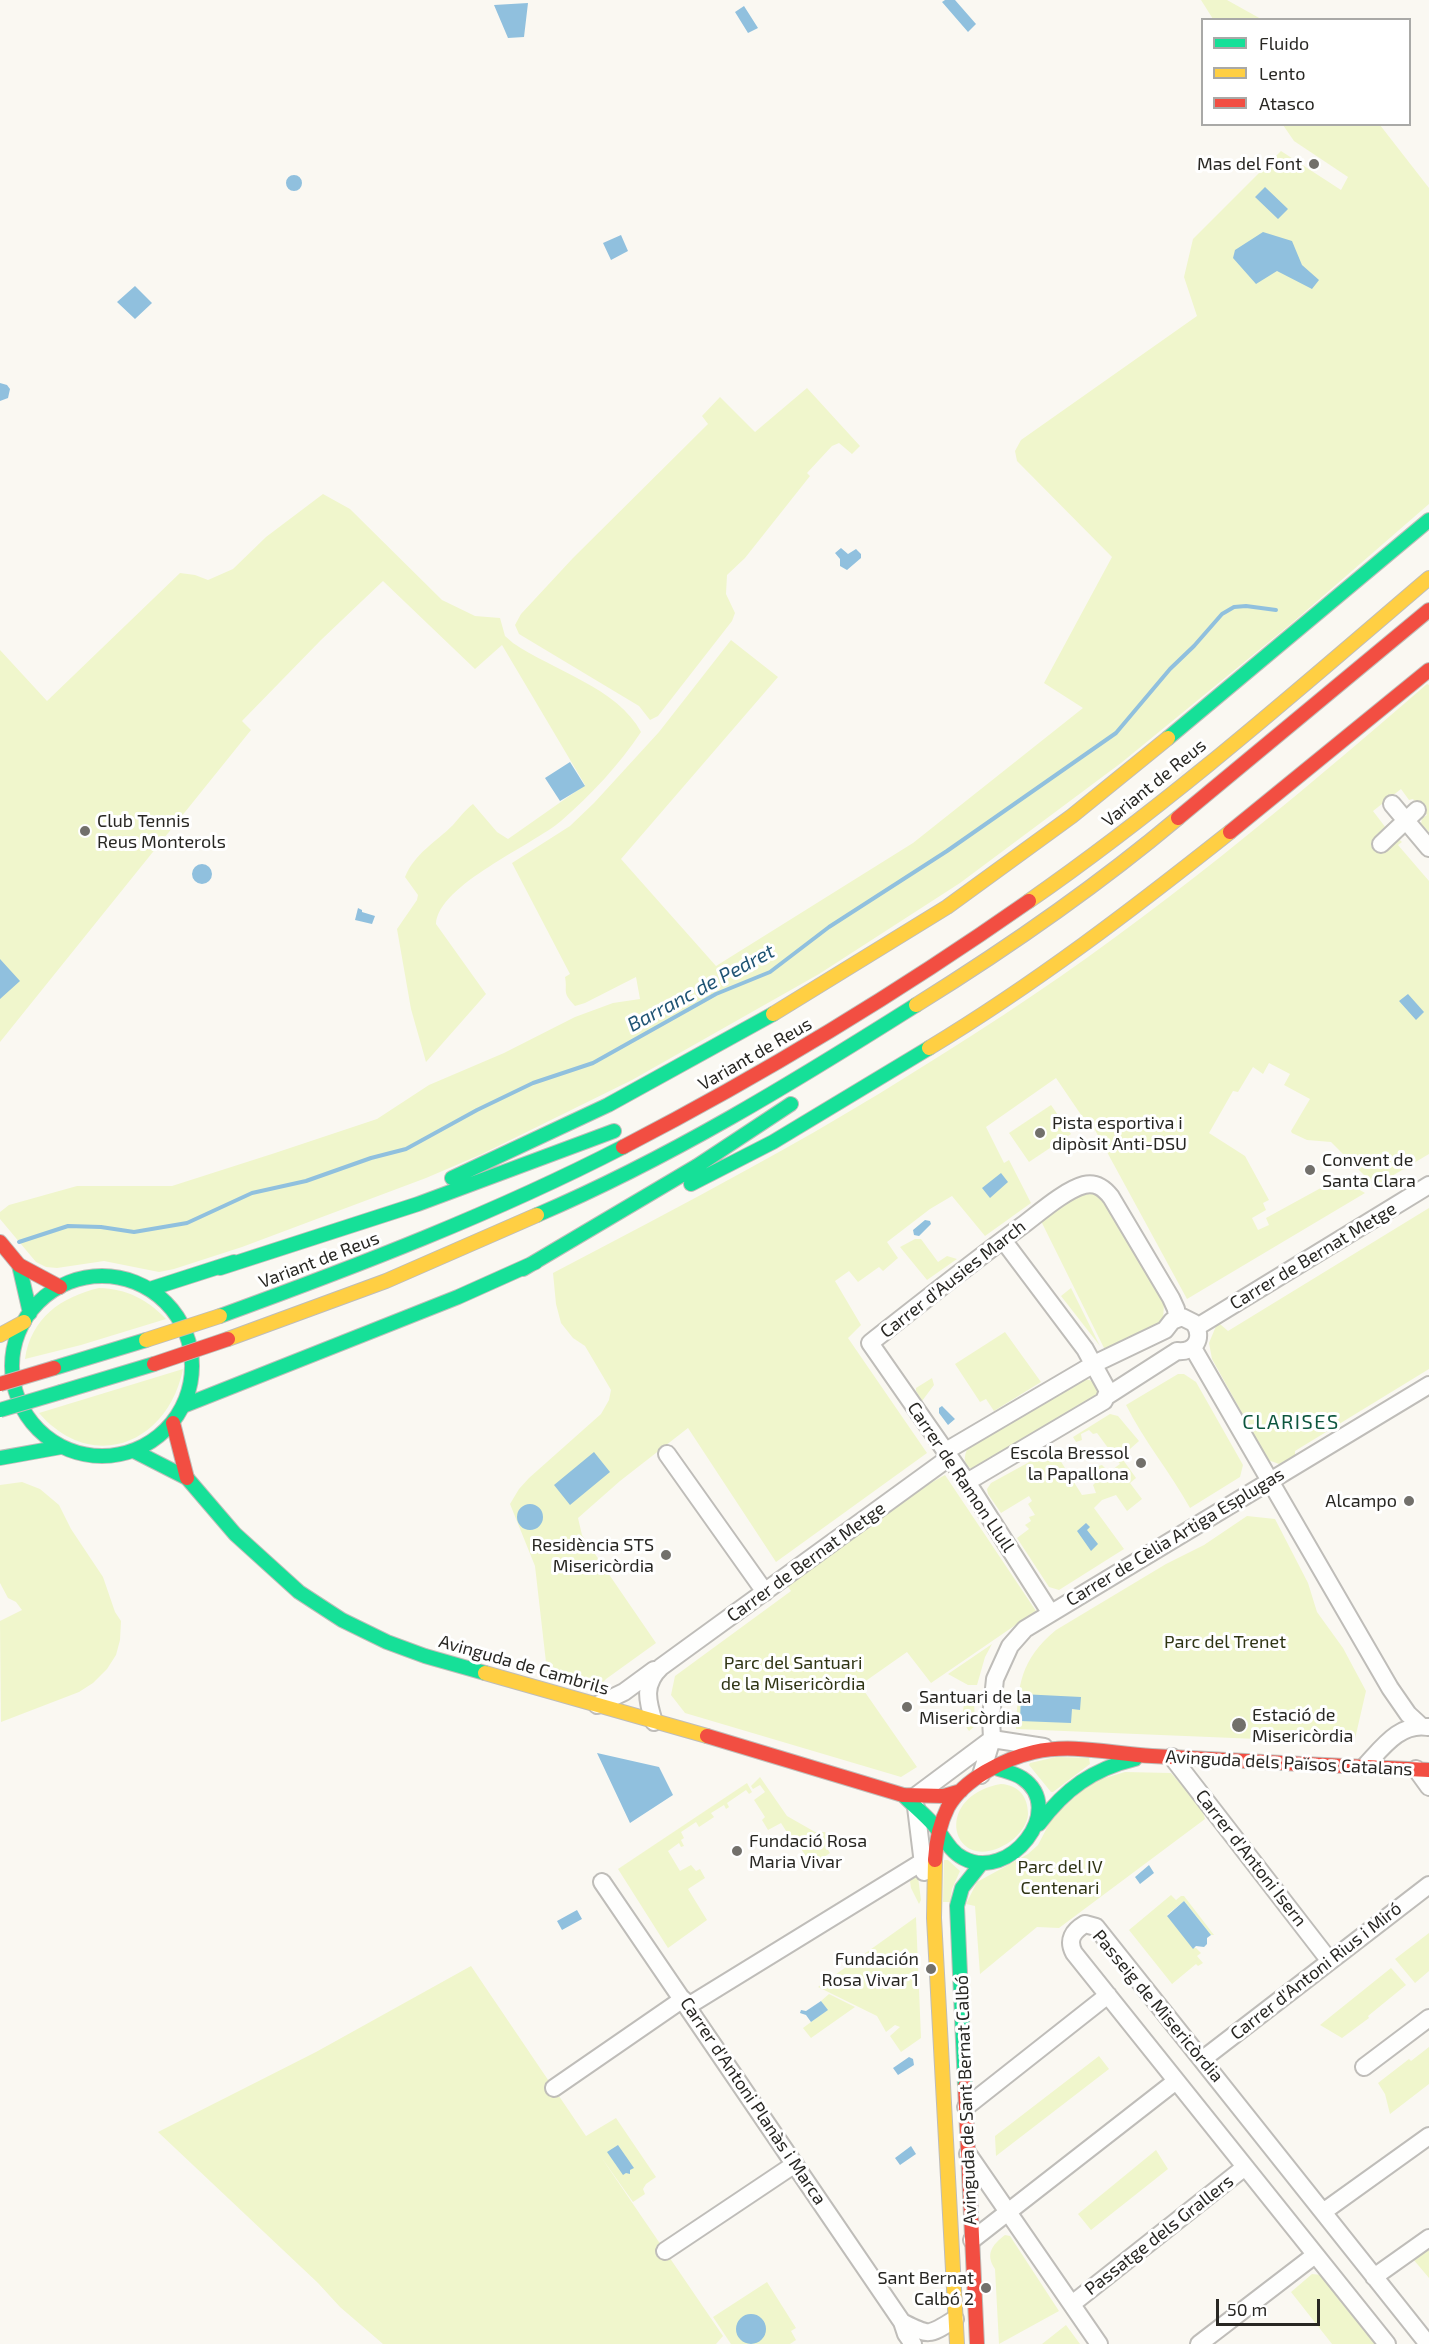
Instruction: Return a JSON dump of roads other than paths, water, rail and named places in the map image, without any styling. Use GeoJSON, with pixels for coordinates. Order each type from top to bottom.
{"type":"FeatureCollection","features":[{"type":"Feature","properties":{"kind":"main road"},"geometry":{"type":"LineString","coordinates":[[220,1268],[307,1232],[432,1187],[539,1141],[774,1016],[946,908],[1061,824],[1194,718],[1429,520]]}},
{"type":"Feature","properties":{"kind":"main road","name":"Variant de Reus"},"geometry":{"type":"LineString","coordinates":[[0,1384],[220,1316],[371,1261],[539,1188],[684,1115],[786,1059],[876,1004],[1051,886],[1132,825],[1429,578]]}},
{"type":"Feature","properties":{"kind":"main road"},"geometry":{"type":"LineString","coordinates":[[902,1030],[990,972],[1429,610]]}},
{"type":"Feature","properties":{"kind":"main road"},"geometry":{"type":"LineString","coordinates":[[183,1406],[341,1345],[523,1269],[773,1142],[962,1028],[1107,929],[1284,790],[1429,670]]}},
{"type":"Feature","properties":{"kind":"main road"},"geometry":{"type":"LineString","coordinates":[[0,1410],[154,1364],[228,1339],[396,1276],[552,1209],[700,1135],[892,1023],[982,964],[1149,842]]}},
{"type":"Feature","properties":{"kind":"main road"},"geometry":{"type":"LineString","coordinates":[[709,1085],[966,944]]}},
{"type":"Feature","properties":{"kind":"main road"},"geometry":{"type":"LineString","coordinates":[[523,1269],[697,1166],[805,1095]]}},
{"type":"Feature","properties":{"kind":"main road"},"geometry":{"type":"LineString","coordinates":[[150,1289],[310,1241],[501,1175],[624,1126]]}},
{"type":"Feature","properties":{"kind":"main road"},"geometry":{"type":"LineString","coordinates":[[0,1242],[19,1265],[60,1287]]}},
{"type":"Feature","properties":{"kind":"main road"},"geometry":{"type":"LineString","coordinates":[[19,1265],[27,1317]]}},
{"type":"Feature","properties":{"kind":"main road"},"geometry":{"type":"LineString","coordinates":[[89,1277],[121,1278],[150,1289],[170,1306],[184,1329],[192,1354],[191,1381],[183,1406],[173,1423],[155,1440],[134,1451],[109,1457],[93,1456],[61,1447],[38,1430],[21,1406],[13,1378],[14,1349],[27,1317],[39,1302],[60,1287],[89,1277]]}},
{"type":"Feature","properties":{"kind":"main road"},"geometry":{"type":"LineString","coordinates":[[0,1335],[27,1317]]}},
{"type":"Feature","properties":{"kind":"main road"},"geometry":{"type":"LineString","coordinates":[[173,1423],[187,1478]]}},
{"type":"Feature","properties":{"kind":"main road"},"geometry":{"type":"LineString","coordinates":[[0,1458],[61,1447]]}},
{"type":"Feature","properties":{"kind":"main road"},"geometry":{"type":"LineString","coordinates":[[134,1451],[187,1478]]}},
{"type":"Feature","properties":{"kind":"main road","name":"Avinguda de Cambrils"},"geometry":{"type":"LineString","coordinates":[[187,1478],[235,1534],[299,1592],[342,1620],[387,1642],[425,1656],[769,1754],[912,1799]]}},
{"type":"Feature","properties":{"kind":"main road","name":"Avinguda dels Països Catalans"},"geometry":{"type":"LineString","coordinates":[[998,1769],[1015,1757],[1051,1748],[1150,1756],[1423,1769]]}},
{"type":"Feature","properties":{"kind":"main road","name":"Avinguda dels Països Catalans"},"geometry":{"type":"LineString","coordinates":[[1036,1828],[1055,1801],[1078,1781],[1109,1766],[1150,1756]]}},
{"type":"Feature","properties":{"kind":"main road"},"geometry":{"type":"LineString","coordinates":[[998,1769],[1029,1783],[1036,1792],[1040,1804],[1040,1816],[1036,1828],[1018,1850],[993,1863],[981,1864],[958,1855],[947,1845],[940,1832],[912,1799],[944,1796],[960,1791],[998,1769]]}},
{"type":"Feature","properties":{"kind":"main road"},"geometry":{"type":"LineString","coordinates":[[940,1832],[947,1809],[960,1791]]}},
{"type":"Feature","properties":{"kind":"main road","name":"Avinguda de Sant Bernat Calbó"},"geometry":{"type":"LineString","coordinates":[[940,1832],[933,1899],[957,2344]]}},
{"type":"Feature","properties":{"kind":"main road","name":"Avinguda de Sant Bernat Calbó"},"geometry":{"type":"LineString","coordinates":[[977,2344],[957,1906],[962,1888],[981,1864]]}},
{"type":"Feature","properties":{"kind":"street"},"geometry":{"type":"LineString","coordinates":[[1392,804],[1411,815],[1429,848]]}},
{"type":"Feature","properties":{"kind":"street"},"geometry":{"type":"LineString","coordinates":[[1381,844],[1411,815]]}},
{"type":"Feature","properties":{"kind":"street","name":"Carrer d'Ausies March"},"geometry":{"type":"LineString","coordinates":[[870,1343],[1036,1215],[1076,1188],[1095,1184],[1104,1188],[1171,1298],[1176,1309],[1171,1324]]}},
{"type":"Feature","properties":{"kind":"street","name":"Carrer de Bernat Metge"},"geometry":{"type":"LineString","coordinates":[[1197,1327],[1429,1185]]}},
{"type":"Feature","properties":{"kind":"street"},"geometry":{"type":"LineString","coordinates":[[1003,1240],[1082,1343],[1108,1391],[1106,1399]]}},
{"type":"Feature","properties":{"kind":"street"},"geometry":{"type":"LineString","coordinates":[[967,1482],[1185,1350],[1199,1338],[1197,1327],[1186,1318],[1171,1324],[1166,1340],[1172,1349],[1185,1350]]}},
{"type":"Feature","properties":{"kind":"street","name":"Carrer de Bernat Metge"},"geometry":{"type":"LineString","coordinates":[[654,1722],[646,1693],[654,1674],[661,1667],[948,1454],[1094,1364],[1171,1324]]}},
{"type":"Feature","properties":{"kind":"street","name":"Carrer de Ramon Llull"},"geometry":{"type":"LineString","coordinates":[[870,1343],[967,1482],[1050,1612]]}},
{"type":"Feature","properties":{"kind":"street"},"geometry":{"type":"LineString","coordinates":[[1185,1350],[1270,1480],[1390,1688],[1408,1714],[1425,1727]]}},
{"type":"Feature","properties":{"kind":"street","name":"Carrer de Cèlia Artiga Esplugas"},"geometry":{"type":"LineString","coordinates":[[998,1769],[992,1739],[991,1717],[994,1679],[1010,1646],[1025,1629],[1429,1385]]}},
{"type":"Feature","properties":{"kind":"street"},"geometry":{"type":"LineString","coordinates":[[667,1454],[765,1592]]}},
{"type":"Feature","properties":{"kind":"street","name":"Carrer de Bernat Metge"},"geometry":{"type":"LineString","coordinates":[[597,1705],[624,1692],[651,1671],[661,1667]]}},
{"type":"Feature","properties":{"kind":"street"},"geometry":{"type":"LineString","coordinates":[[1365,1766],[1393,1736],[1397,1719],[1390,1688]]}},
{"type":"Feature","properties":{"kind":"street"},"geometry":{"type":"LineString","coordinates":[[1393,1736],[1425,1727]]}},
{"type":"Feature","properties":{"kind":"street"},"geometry":{"type":"LineString","coordinates":[[912,1799],[992,1739]]}},
{"type":"Feature","properties":{"kind":"street","name":"Carrer de Cèlia Artiga Esplugas"},"geometry":{"type":"LineString","coordinates":[[992,1739],[998,1769]]}},
{"type":"Feature","properties":{"kind":"street","name":"Avinguda dels Països Catalans"},"geometry":{"type":"LineString","coordinates":[[992,1739],[1051,1748]]}},
{"type":"Feature","properties":{"kind":"street","name":"Carrer d'Antoni Isern"},"geometry":{"type":"LineString","coordinates":[[1172,1757],[1329,1960]]}},
{"type":"Feature","properties":{"kind":"street"},"geometry":{"type":"LineString","coordinates":[[1423,1769],[1429,1787]]}},
{"type":"Feature","properties":{"kind":"street","name":"Avinguda de Sant Bernat Calbó"},"geometry":{"type":"LineString","coordinates":[[912,1799],[921,1838],[922,1862],[933,1899]]}},
{"type":"Feature","properties":{"kind":"street"},"geometry":{"type":"LineString","coordinates":[[554,2088],[686,2002],[922,1862]]}},
{"type":"Feature","properties":{"kind":"street","name":"Carrer d'Antoni Planàs i Marca"},"geometry":{"type":"LineString","coordinates":[[602,1882],[686,2002],[902,2322],[913,2344]]}},
{"type":"Feature","properties":{"kind":"street","name":"Carrer d'Antoni Rius i Miró"},"geometry":{"type":"LineString","coordinates":[[1203,2059],[1429,1885]]}},
{"type":"Feature","properties":{"kind":"street","name":"Passeig de Misericòrdia"},"geometry":{"type":"LineString","coordinates":[[1387,2344],[1070,1946],[1076,1929],[1085,1924],[1096,1928],[1203,2059],[1428,2344]]}},
{"type":"Feature","properties":{"kind":"street"},"geometry":{"type":"LineString","coordinates":[[966,2106],[1108,1995]]}},
{"type":"Feature","properties":{"kind":"street"},"geometry":{"type":"LineString","coordinates":[[1364,2067],[1429,2018]]}},
{"type":"Feature","properties":{"kind":"street"},"geometry":{"type":"LineString","coordinates":[[972,2240],[1176,2081]]}},
{"type":"Feature","properties":{"kind":"street"},"geometry":{"type":"LineString","coordinates":[[1323,2212],[1429,2136]]}},
{"type":"Feature","properties":{"kind":"street"},"geometry":{"type":"LineString","coordinates":[[968,2154],[1099,2344]]}},
{"type":"Feature","properties":{"kind":"street"},"geometry":{"type":"LineString","coordinates":[[665,2251],[795,2164]]}},
{"type":"Feature","properties":{"kind":"street","name":"Passatge dels Grallers"},"geometry":{"type":"LineString","coordinates":[[1072,2304],[1245,2167]]}},
{"type":"Feature","properties":{"kind":"street"},"geometry":{"type":"LineString","coordinates":[[1374,2277],[1429,2238]]}},
{"type":"Feature","properties":{"kind":"street"},"geometry":{"type":"LineString","coordinates":[[1199,2344],[1315,2255]]}},
{"type":"Feature","properties":{"kind":"street"},"geometry":{"type":"LineString","coordinates":[[902,2322],[927,2333],[940,2329],[955,2319]]}},
{"type":"Feature","properties":{"kind":"water"},"geometry":{"type":"Polygon","coordinates":[[[955,0],[976,24],[968,32],[942,2],[955,0]]]}},
{"type":"Feature","properties":{"kind":"water"},"geometry":{"type":"Polygon","coordinates":[[[528,3],[524,37],[508,38],[494,5],[528,3]]]}},
{"type":"Feature","properties":{"kind":"water"},"geometry":{"type":"Polygon","coordinates":[[[744,6],[758,28],[748,33],[735,12],[744,6]]]}},
{"type":"Feature","properties":{"kind":"water"},"geometry":{"type":"Polygon","coordinates":[[[291,175],[297,175],[302,183],[300,189],[291,191],[286,186],[286,180],[291,175]]]}},
{"type":"Feature","properties":{"kind":"water"},"geometry":{"type":"Polygon","coordinates":[[[1265,187],[1288,209],[1278,219],[1255,197],[1265,187]]]}},
{"type":"Feature","properties":{"kind":"water"},"geometry":{"type":"Polygon","coordinates":[[[1263,232],[1292,241],[1302,265],[1319,280],[1312,289],[1277,271],[1256,284],[1233,258],[1235,250],[1263,232]]]}},
{"type":"Feature","properties":{"kind":"water"},"geometry":{"type":"Polygon","coordinates":[[[621,235],[628,251],[611,260],[603,243],[621,235]]]}},
{"type":"Feature","properties":{"kind":"water"},"geometry":{"type":"Polygon","coordinates":[[[135,286],[152,303],[135,319],[117,302],[135,286]]]}},
{"type":"Feature","properties":{"kind":"water"},"geometry":{"type":"Polygon","coordinates":[[[0,383],[7,385],[10,389],[8,398],[0,401],[0,383]]]}},
{"type":"Feature","properties":{"kind":"water"},"geometry":{"type":"Polygon","coordinates":[[[841,548],[848,554],[856,549],[861,554],[861,558],[847,570],[840,566],[840,559],[835,553],[841,548]]]}},
{"type":"Feature","properties":{"kind":"water"},"geometry":{"type":"Polygon","coordinates":[[[570,762],[585,786],[560,801],[545,778],[570,762]]]}},
{"type":"Feature","properties":{"kind":"water"},"geometry":{"type":"Polygon","coordinates":[[[202,864],[209,867],[212,874],[209,881],[202,884],[195,881],[192,874],[195,867],[202,864]]]}},
{"type":"Feature","properties":{"kind":"water"},"geometry":{"type":"Polygon","coordinates":[[[358,908],[362,912],[375,916],[372,924],[355,920],[358,908]]]}},
{"type":"Feature","properties":{"kind":"water"},"geometry":{"type":"Polygon","coordinates":[[[0,959],[20,981],[0,999],[0,959]]]}},
{"type":"Feature","properties":{"kind":"water"},"geometry":{"type":"Polygon","coordinates":[[[1408,994],[1424,1012],[1416,1020],[1399,1001],[1408,994]]]}},
{"type":"Feature","properties":{"kind":"water"},"geometry":{"type":"Polygon","coordinates":[[[1001,1173],[1008,1182],[990,1198],[982,1188],[1001,1173]]]}},
{"type":"Feature","properties":{"kind":"water"},"geometry":{"type":"Polygon","coordinates":[[[925,1220],[930,1221],[931,1224],[919,1236],[914,1235],[913,1230],[925,1220]]]}},
{"type":"Feature","properties":{"kind":"water"},"geometry":{"type":"Polygon","coordinates":[[[942,1406],[955,1419],[948,1425],[939,1413],[939,1408],[942,1406]]]}},
{"type":"Feature","properties":{"kind":"water"},"geometry":{"type":"Polygon","coordinates":[[[594,1452],[610,1472],[570,1505],[554,1485],[594,1452]]]}},
{"type":"Feature","properties":{"kind":"water"},"geometry":{"type":"Polygon","coordinates":[[[530,1504],[539,1508],[543,1517],[539,1526],[530,1530],[521,1526],[517,1517],[521,1508],[530,1504]]]}},
{"type":"Feature","properties":{"kind":"water"},"geometry":{"type":"Polygon","coordinates":[[[1086,1523],[1090,1527],[1087,1530],[1098,1544],[1091,1551],[1077,1531],[1086,1523]]]}},
{"type":"Feature","properties":{"kind":"water"},"geometry":{"type":"Polygon","coordinates":[[[1021,1694],[1081,1697],[1080,1710],[1072,1709],[1071,1723],[1020,1721],[1021,1694]]]}},
{"type":"Feature","properties":{"kind":"water"},"geometry":{"type":"Polygon","coordinates":[[[597,1753],[659,1767],[673,1795],[630,1823],[597,1753]]]}},
{"type":"Feature","properties":{"kind":"water"},"geometry":{"type":"Polygon","coordinates":[[[1149,1865],[1154,1873],[1140,1884],[1135,1877],[1149,1865]]]}},
{"type":"Feature","properties":{"kind":"water"},"geometry":{"type":"Polygon","coordinates":[[[1184,1901],[1211,1935],[1207,1938],[1207,1944],[1204,1947],[1196,1946],[1193,1949],[1167,1916],[1184,1901]]]}},
{"type":"Feature","properties":{"kind":"water"},"geometry":{"type":"Polygon","coordinates":[[[577,1910],[582,1919],[562,1930],[557,1921],[577,1910]]]}},
{"type":"Feature","properties":{"kind":"water"},"geometry":{"type":"Polygon","coordinates":[[[821,2001],[828,2010],[811,2022],[806,2015],[800,2013],[801,2010],[806,2011],[821,2001]]]}},
{"type":"Feature","properties":{"kind":"water"},"geometry":{"type":"Polygon","coordinates":[[[909,2057],[913,2059],[914,2065],[898,2075],[893,2068],[909,2057]]]}},
{"type":"Feature","properties":{"kind":"water"},"geometry":{"type":"Polygon","coordinates":[[[618,2145],[634,2168],[630,2170],[630,2174],[623,2175],[607,2152],[618,2145]]]}},
{"type":"Feature","properties":{"kind":"water"},"geometry":{"type":"Polygon","coordinates":[[[911,2146],[916,2154],[900,2165],[895,2158],[911,2146]]]}},
{"type":"Feature","properties":{"kind":"water"},"geometry":{"type":"Polygon","coordinates":[[[751,2314],[761,2319],[766,2329],[761,2339],[751,2344],[741,2339],[736,2329],[741,2319],[751,2314]]]}},
{"type":"Feature","properties":{"kind":"waterway","name":"Barranc de Pedret"},"geometry":{"type":"LineString","coordinates":[[19,1242],[68,1226],[101,1227],[134,1232],[187,1223],[252,1193],[306,1181],[371,1158],[406,1149],[477,1110],[533,1083],[593,1063],[716,994],[770,972],[829,927],[947,851],[1116,733],[1170,669],[1222,614],[1234,607],[1246,606],[1276,610]]}},
{"type":"Feature","properties":{"kind":"place","name":"Mas del Font"},"geometry":{"type":"Point","coordinates":[1314,164]}},
{"type":"Feature","properties":{"kind":"place","name":"Club Tennis Reus Monterols"},"geometry":{"type":"Point","coordinates":[85,831]}},
{"type":"Feature","properties":{"kind":"place","name":"Pista esportiva i dipòsit Anti-DSU"},"geometry":{"type":"Point","coordinates":[1040,1133]}},
{"type":"Feature","properties":{"kind":"place","name":"Convent de Santa Clara"},"geometry":{"type":"Point","coordinates":[1310,1170]}},
{"type":"Feature","properties":{"kind":"place","name":"Escola Bressol la Papallona"},"geometry":{"type":"Point","coordinates":[1141,1463]}},
{"type":"Feature","properties":{"kind":"place","name":"Alcampo"},"geometry":{"type":"Point","coordinates":[1409,1501]}},
{"type":"Feature","properties":{"kind":"place","name":"Residència STS Misericòrdia"},"geometry":{"type":"Point","coordinates":[666,1555]}},
{"type":"Feature","properties":{"kind":"place","name":"Santuari de la Misericòrdia"},"geometry":{"type":"Point","coordinates":[907,1707]}},
{"type":"Feature","properties":{"kind":"place","name":"Estació de Misericòrdia"},"geometry":{"type":"Point","coordinates":[1239,1725]}},
{"type":"Feature","properties":{"kind":"place","name":"Fundació Rosa Maria Vivar"},"geometry":{"type":"Point","coordinates":[737,1851]}},
{"type":"Feature","properties":{"kind":"place","name":"Fundación Rosa Vivar 1"},"geometry":{"type":"Point","coordinates":[931,1969]}},
{"type":"Feature","properties":{"kind":"place","name":"Sant Bernat Calbó 2"},"geometry":{"type":"Point","coordinates":[986,2288]}},
{"type":"Feature","properties":{"kind":"district","name":"CLARISES"},"geometry":{"type":"Point","coordinates":[1291,1422]}},
{"type":"Feature","properties":{"kind":"park label","name":"Parc del Trenet"},"geometry":{"type":"Point","coordinates":[1225,1642]}},
{"type":"Feature","properties":{"kind":"park label","name":"Parc del Santuari de la Misericòrdia"},"geometry":{"type":"Point","coordinates":[793,1673]}},
{"type":"Feature","properties":{"kind":"park label","name":"Parc del IV Centenari"},"geometry":{"type":"Point","coordinates":[1060,1877]}}]}
